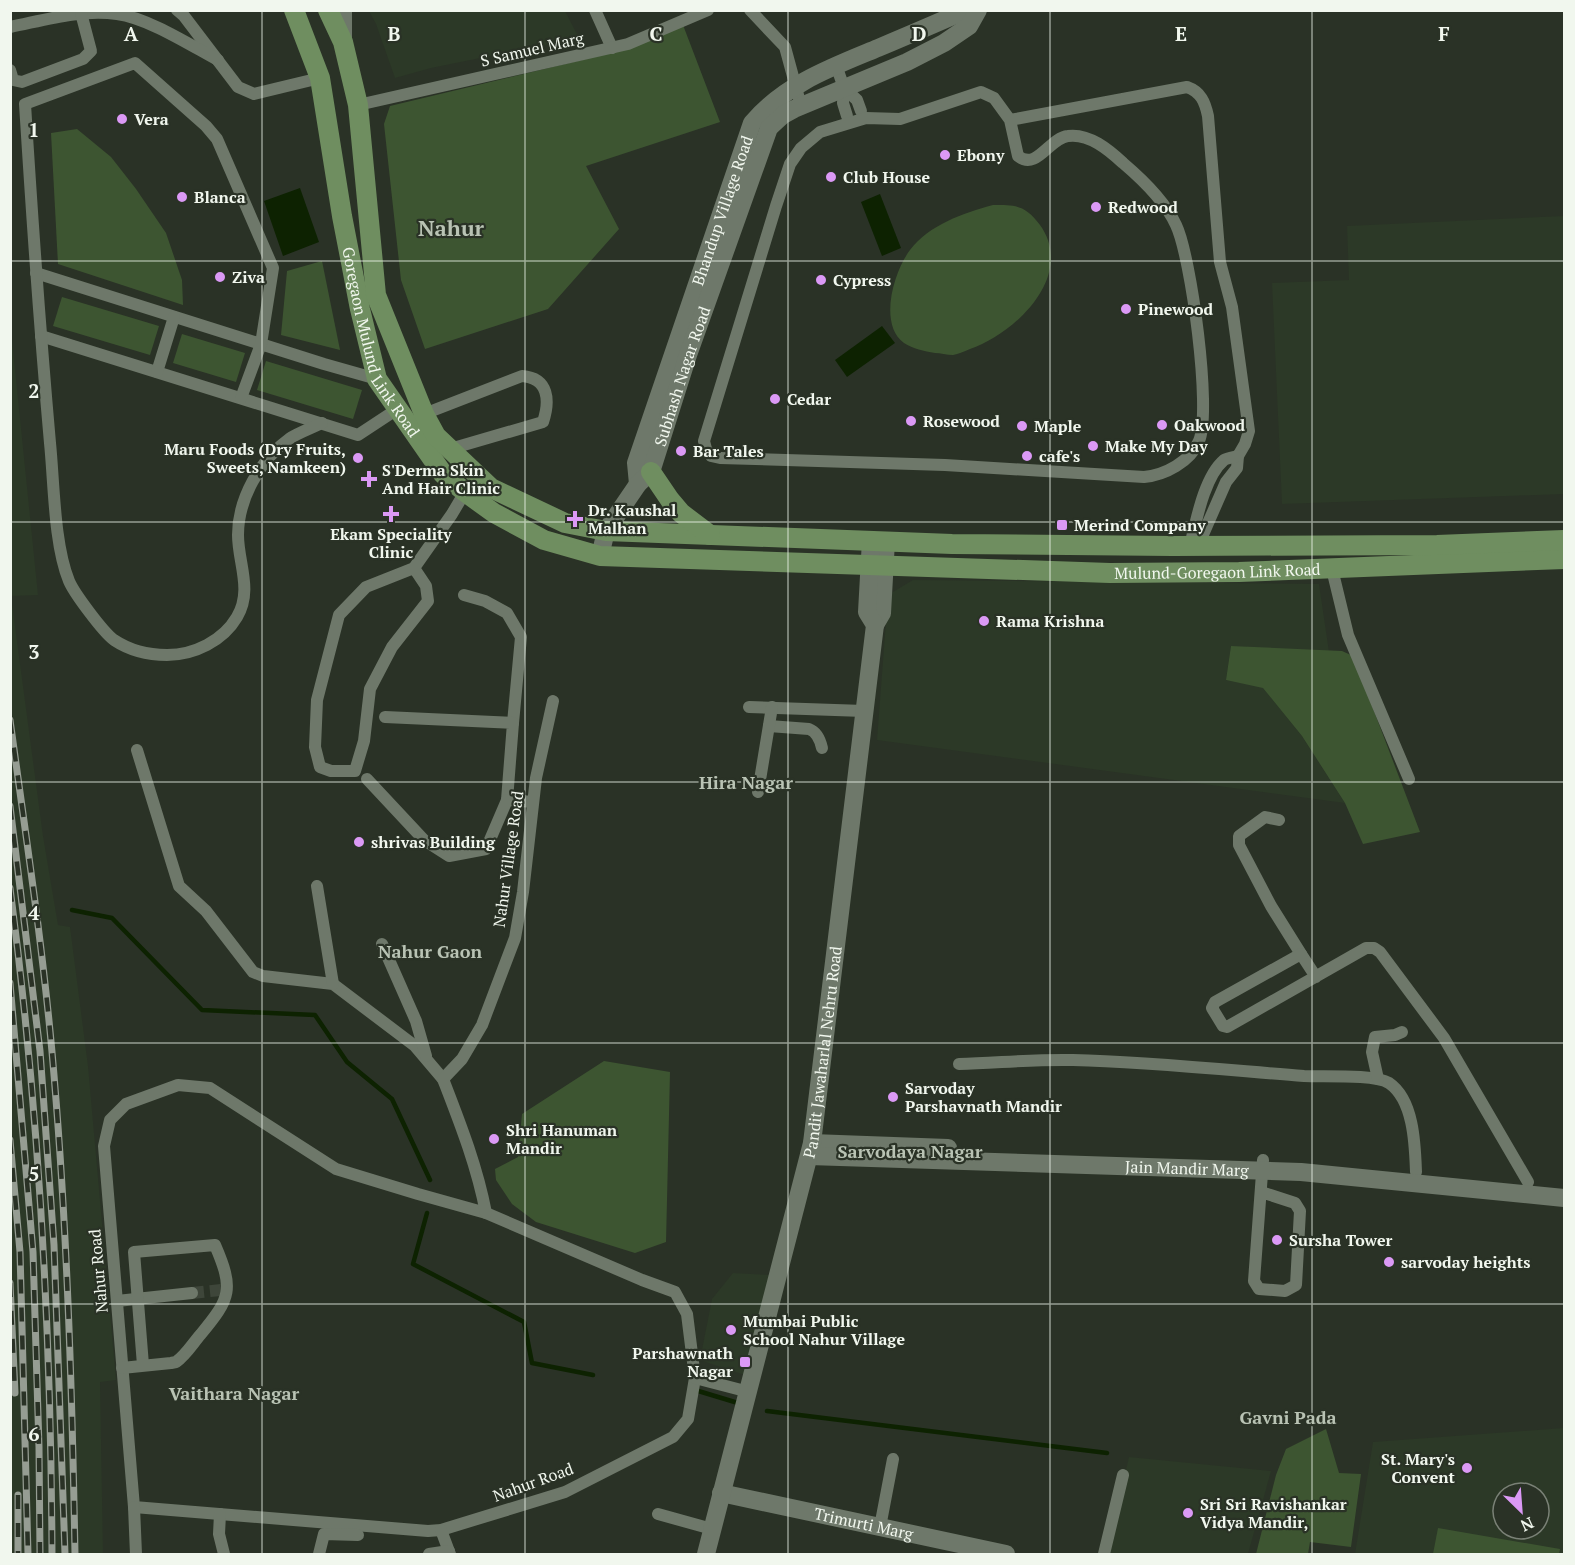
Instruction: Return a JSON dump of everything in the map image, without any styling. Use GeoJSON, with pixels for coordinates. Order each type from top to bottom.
{"type":"FeatureCollection","features":[{"type":"Feature","properties":{"kind":"main road","name":"Goregaon Mulund Link Road"},"geometry":{"type":"LineString","coordinates":[[294,10],[320,78],[342,216],[360,309],[377,379],[443,474],[494,513],[544,540],[600,556],[877,566]]}},
{"type":"Feature","properties":{"kind":"main road","name":"Goregaon Mulund Link Road"},"geometry":{"type":"LineString","coordinates":[[328,10],[343,42],[358,105],[376,295],[424,414],[436,436],[491,488],[565,523],[606,531],[878,540]]}},
{"type":"Feature","properties":{"kind":"main road"},"geometry":{"type":"LineString","coordinates":[[644,478],[681,513],[710,535]]}},
{"type":"Feature","properties":{"kind":"main road","name":"Mulund-Goregaon Link Road"},"geometry":{"type":"LineString","coordinates":[[878,540],[952,544],[1194,546],[1564,559]]}},
{"type":"Feature","properties":{"kind":"main road","name":"Mulund-Goregaon Link Road"},"geometry":{"type":"LineString","coordinates":[[877,566],[1110,573],[1332,569],[1564,540]]}},
{"type":"Feature","properties":{"kind":"street"},"geometry":{"type":"LineString","coordinates":[[177,10],[238,87],[254,94],[320,78]]}},
{"type":"Feature","properties":{"kind":"street"},"geometry":{"type":"LineString","coordinates":[[343,10],[343,42]]}},
{"type":"Feature","properties":{"kind":"street"},"geometry":{"type":"LineString","coordinates":[[595,10],[612,48]]}},
{"type":"Feature","properties":{"kind":"street","name":"S Samuel Marg"},"geometry":{"type":"LineString","coordinates":[[358,105],[628,44],[708,10]]}},
{"type":"Feature","properties":{"kind":"street"},"geometry":{"type":"LineString","coordinates":[[750,10],[785,47],[801,106]]}},
{"type":"Feature","properties":{"kind":"street","name":"Bhandup Village Road"},"geometry":{"type":"LineString","coordinates":[[753,147],[752,123],[764,109],[797,85],[837,65],[955,15],[976,10]]}},
{"type":"Feature","properties":{"kind":"street","name":"Bhandup Village Road"},"geometry":{"type":"LineString","coordinates":[[769,128],[783,114],[907,62],[944,43],[969,26],[976,10]]}},
{"type":"Feature","properties":{"kind":"street"},"geometry":{"type":"LineString","coordinates":[[10,27],[81,13],[117,14],[176,37],[218,60]]}},
{"type":"Feature","properties":{"kind":"street"},"geometry":{"type":"LineString","coordinates":[[10,70],[13,80],[22,82],[83,59],[91,51],[81,13]]}},
{"type":"Feature","properties":{"kind":"street"},"geometry":{"type":"LineString","coordinates":[[241,398],[261,344],[273,268],[220,146],[206,126],[135,63],[25,104],[36,273],[59,543],[69,581],[88,611],[113,639],[143,653],[168,655],[202,648],[222,636],[238,616],[246,594],[238,534],[244,498],[262,465],[289,439],[322,423]]}},
{"type":"Feature","properties":{"kind":"street"},"geometry":{"type":"LineString","coordinates":[[837,65],[844,88],[843,103],[848,116]]}},
{"type":"Feature","properties":{"kind":"street"},"geometry":{"type":"LineString","coordinates":[[1010,120],[1176,88],[1187,87],[1195,90],[1202,98],[1208,116],[1220,262],[1232,307],[1249,431],[1238,456],[1237,468],[1226,482],[1194,546]]}},
{"type":"Feature","properties":{"kind":"street"},"geometry":{"type":"LineString","coordinates":[[844,88],[857,100],[861,111]]}},
{"type":"Feature","properties":{"kind":"street"},"geometry":{"type":"LineString","coordinates":[[981,92],[994,98],[1010,120],[1018,156],[1022,159],[1035,159],[1057,139],[1067,136],[1097,142],[1123,163],[1151,191],[1166,207],[1177,226],[1184,249],[1201,353],[1202,430],[1199,442],[1186,457],[1175,468],[1160,475],[1144,477],[945,465],[711,456],[704,441],[790,164],[807,140],[820,132],[866,118],[900,119],[981,92]]}},
{"type":"Feature","properties":{"kind":"street","name":"Subhash Nagar Road"},"geometry":{"type":"LineString","coordinates":[[644,478],[663,408],[692,319],[753,147],[769,128]]}},
{"type":"Feature","properties":{"kind":"street"},"geometry":{"type":"LineString","coordinates":[[36,273],[377,379]]}},
{"type":"Feature","properties":{"kind":"street"},"geometry":{"type":"LineString","coordinates":[[157,372],[174,317]]}},
{"type":"Feature","properties":{"kind":"street"},"geometry":{"type":"LineString","coordinates":[[41,336],[358,435],[399,408]]}},
{"type":"Feature","properties":{"kind":"street"},"geometry":{"type":"LineString","coordinates":[[424,414],[522,376],[540,381],[546,396],[547,410],[543,422],[450,449]]}},
{"type":"Feature","properties":{"kind":"street"},"geometry":{"type":"LineString","coordinates":[[600,556],[606,531],[644,478]]}},
{"type":"Feature","properties":{"kind":"street"},"geometry":{"type":"LineString","coordinates":[[414,568],[426,586],[428,601],[392,647],[370,689],[364,741],[355,771],[331,771],[320,767],[315,747],[317,700],[339,615],[366,587],[414,568],[465,492]]}},
{"type":"Feature","properties":{"kind":"street"},"geometry":{"type":"LineString","coordinates":[[877,566],[878,540]]}},
{"type":"Feature","properties":{"kind":"street","name":"Pandit Jawaharlal Nehru Road"},"geometry":{"type":"LineString","coordinates":[[706,1554],[810,1150],[875,625],[882,613],[877,566]]}},
{"type":"Feature","properties":{"kind":"street"},"geometry":{"type":"LineString","coordinates":[[1332,569],[1348,635],[1409,778]]}},
{"type":"Feature","properties":{"kind":"street"},"geometry":{"type":"LineString","coordinates":[[367,779],[424,840],[450,856],[486,849],[507,800],[521,637],[507,613],[485,601],[464,595]]}},
{"type":"Feature","properties":{"kind":"street","name":"Nahur Village Road"},"geometry":{"type":"LineString","coordinates":[[443,1078],[462,1059],[482,1025],[515,938],[523,892],[536,778],[553,701]]}},
{"type":"Feature","properties":{"kind":"street"},"geometry":{"type":"LineString","coordinates":[[749,706],[864,711]]}},
{"type":"Feature","properties":{"kind":"street"},"geometry":{"type":"LineString","coordinates":[[758,792],[772,707]]}},
{"type":"Feature","properties":{"kind":"street"},"geometry":{"type":"LineString","coordinates":[[809,729],[811,709]]}},
{"type":"Feature","properties":{"kind":"street"},"geometry":{"type":"LineString","coordinates":[[385,717],[513,723]]}},
{"type":"Feature","properties":{"kind":"street"},"geometry":{"type":"LineString","coordinates":[[769,726],[814,731],[820,739],[822,748]]}},
{"type":"Feature","properties":{"kind":"street"},"geometry":{"type":"LineString","coordinates":[[137,750],[179,886],[206,911],[253,972],[263,976],[306,979],[333,984],[415,1046],[443,1078],[480,1179],[486,1213]]}},
{"type":"Feature","properties":{"kind":"street"},"geometry":{"type":"LineString","coordinates":[[507,800],[533,802]]}},
{"type":"Feature","properties":{"kind":"street"},"geometry":{"type":"LineString","coordinates":[[1279,820],[1265,817],[1259,820],[1239,836],[1239,845],[1271,906],[1316,977]]}},
{"type":"Feature","properties":{"kind":"street"},"geometry":{"type":"LineString","coordinates":[[317,886],[333,984]]}},
{"type":"Feature","properties":{"kind":"street"},"geometry":{"type":"LineString","coordinates":[[382,944],[416,1021],[427,1060]]}},
{"type":"Feature","properties":{"kind":"street"},"geometry":{"type":"LineString","coordinates":[[1301,954],[1215,1002],[1212,1008],[1223,1026],[1227,1027],[1366,948],[1374,948],[1380,952],[1442,1033],[1527,1182]]}},
{"type":"Feature","properties":{"kind":"street"},"geometry":{"type":"LineString","coordinates":[[1378,1079],[1372,1052],[1375,1037],[1402,1032]]}},
{"type":"Feature","properties":{"kind":"street"},"geometry":{"type":"LineString","coordinates":[[959,1064],[1071,1060],[1378,1079],[1390,1084],[1407,1110],[1412,1125],[1416,1172]]}},
{"type":"Feature","properties":{"kind":"street","name":"Nahur Road"},"geometry":{"type":"LineString","coordinates":[[178,1085],[210,1088],[336,1168],[486,1213],[675,1292],[687,1314],[695,1378],[688,1419],[673,1437],[565,1492],[441,1530],[343,1529],[134,1506],[104,1146],[110,1120],[126,1104],[178,1085]]}},
{"type":"Feature","properties":{"kind":"street","name":"Jain Mandir Marg"},"geometry":{"type":"LineString","coordinates":[[810,1150],[1263,1165],[1552,1189]]}},
{"type":"Feature","properties":{"kind":"street"},"geometry":{"type":"LineString","coordinates":[[1261,1192],[1295,1203],[1300,1211],[1296,1285],[1285,1291],[1258,1289],[1254,1281],[1263,1165]]}},
{"type":"Feature","properties":{"kind":"street","name":"Jain Mandir Marg"},"geometry":{"type":"LineString","coordinates":[[1383,1174],[1416,1172],[1436,1179]]}},
{"type":"Feature","properties":{"kind":"street","name":"Jain Mandir Marg"},"geometry":{"type":"LineString","coordinates":[[1474,1183],[1527,1182],[1552,1189],[1564,1198]]}},
{"type":"Feature","properties":{"kind":"street"},"geometry":{"type":"LineString","coordinates":[[122,1368],[171,1363],[179,1359],[220,1311],[226,1300],[224,1265],[215,1245],[134,1252],[143,1365]]}},
{"type":"Feature","properties":{"kind":"street"},"geometry":{"type":"LineString","coordinates":[[117,1301],[192,1293]]}},
{"type":"Feature","properties":{"kind":"street"},"geometry":{"type":"LineString","coordinates":[[695,1378],[749,1392]]}},
{"type":"Feature","properties":{"kind":"street"},"geometry":{"type":"LineString","coordinates":[[880,1527],[893,1459]]}},
{"type":"Feature","properties":{"kind":"street"},"geometry":{"type":"LineString","coordinates":[[1104,1554],[1123,1475]]}},
{"type":"Feature","properties":{"kind":"street","name":"Trimurti Marg"},"geometry":{"type":"LineString","coordinates":[[721,1493],[1006,1554]]}},
{"type":"Feature","properties":{"kind":"street"},"geometry":{"type":"LineString","coordinates":[[134,1506],[136,1554]]}},
{"type":"Feature","properties":{"kind":"street"},"geometry":{"type":"LineString","coordinates":[[220,1514],[219,1534],[224,1554]]}},
{"type":"Feature","properties":{"kind":"street"},"geometry":{"type":"LineString","coordinates":[[658,1514],[712,1529]]}},
{"type":"Feature","properties":{"kind":"street"},"geometry":{"type":"LineString","coordinates":[[319,1554],[324,1534],[343,1529],[358,1535]]}},
{"type":"Feature","properties":{"kind":"street"},"geometry":{"type":"LineString","coordinates":[[429,1554],[449,1553],[441,1530]]}},
{"type":"Feature","properties":{"kind":"shaded area"},"geometry":{"type":"Polygon","coordinates":[[[369,11],[565,11],[579,38],[431,68],[395,78],[376,24],[369,11]]]}},
{"type":"Feature","properties":{"kind":"shaded area"},"geometry":{"type":"Polygon","coordinates":[[[683,25],[720,122],[586,166],[619,229],[548,309],[425,349],[401,280],[384,124],[390,106],[619,51],[683,25]]]}},
{"type":"Feature","properties":{"kind":"shaded area"},"geometry":{"type":"Polygon","coordinates":[[[77,129],[111,157],[166,233],[182,280],[183,305],[58,264],[51,133],[77,129]]]}},
{"type":"Feature","properties":{"kind":"shaded area"},"geometry":{"type":"Polygon","coordinates":[[[300,188],[319,242],[283,256],[264,201],[300,188]]]}},
{"type":"Feature","properties":{"kind":"shaded area"},"geometry":{"type":"Polygon","coordinates":[[[880,194],[901,248],[882,256],[861,202],[880,194]]]}},
{"type":"Feature","properties":{"kind":"shaded area"},"geometry":{"type":"Polygon","coordinates":[[[993,205],[1020,207],[1030,213],[1040,225],[1049,244],[1051,263],[1046,282],[1036,300],[1005,330],[988,341],[957,354],[927,351],[904,343],[896,334],[890,311],[894,284],[904,259],[918,241],[937,227],[959,216],[993,205]]]}},
{"type":"Feature","properties":{"kind":"shaded area"},"geometry":{"type":"Polygon","coordinates":[[[1564,216],[1564,494],[1282,504],[1272,283],[1349,280],[1347,226],[1564,216]]]}},
{"type":"Feature","properties":{"kind":"shaded area"},"geometry":{"type":"Polygon","coordinates":[[[322,261],[340,350],[281,335],[287,271],[322,261]]]}},
{"type":"Feature","properties":{"kind":"shaded area"},"geometry":{"type":"Polygon","coordinates":[[[62,297],[159,326],[150,355],[53,326],[62,297]]]}},
{"type":"Feature","properties":{"kind":"shaded area"},"geometry":{"type":"Polygon","coordinates":[[[10,320],[38,595],[11,596],[43,836],[58,925],[70,927],[88,1066],[116,1380],[100,1382],[103,1554],[11,1554],[10,320]]]}},
{"type":"Feature","properties":{"kind":"shaded area"},"geometry":{"type":"Polygon","coordinates":[[[882,326],[895,343],[847,377],[835,360],[882,326]]]}},
{"type":"Feature","properties":{"kind":"shaded area"},"geometry":{"type":"Polygon","coordinates":[[[182,334],[245,353],[236,382],[173,363],[182,334]]]}},
{"type":"Feature","properties":{"kind":"shaded area"},"geometry":{"type":"Polygon","coordinates":[[[266,361],[362,390],[353,419],[257,390],[266,361]]]}},
{"type":"Feature","properties":{"kind":"shaded area"},"geometry":{"type":"Polygon","coordinates":[[[913,580],[1319,584],[1329,652],[1231,646],[1226,680],[1263,687],[1302,736],[1345,803],[877,740],[888,595],[913,580]]]}},
{"type":"Feature","properties":{"kind":"shaded area"},"geometry":{"type":"Polygon","coordinates":[[[1231,646],[1342,651],[1353,656],[1420,832],[1363,844],[1345,803],[1302,736],[1263,688],[1226,680],[1231,646]]]}},
{"type":"Feature","properties":{"kind":"shaded area"},"geometry":{"type":"Polygon","coordinates":[[[604,1061],[670,1072],[666,1242],[635,1253],[536,1222],[512,1204],[496,1180],[495,1169],[518,1157],[522,1114],[604,1061]]]}},
{"type":"Feature","properties":{"kind":"shaded area","name":"Mumbai Public School Nahur Village"},"geometry":{"type":"Polygon","coordinates":[[[733,1273],[769,1275],[745,1375],[700,1360],[712,1299],[733,1273]]]}},
{"type":"Feature","properties":{"kind":"shaded area","name":"St. Mary's Convent"},"geometry":{"type":"Polygon","coordinates":[[[1564,1428],[1564,1554],[1355,1554],[1373,1442],[1564,1428]]]}},
{"type":"Feature","properties":{"kind":"shaded area"},"geometry":{"type":"Polygon","coordinates":[[[1326,1429],[1339,1473],[1361,1474],[1351,1547],[1310,1542],[1308,1554],[1256,1554],[1276,1475],[1286,1449],[1326,1429]]]}},
{"type":"Feature","properties":{"kind":"shaded area","name":"Sri Sri Ravishankar Vidya Mandir,"},"geometry":{"type":"Polygon","coordinates":[[[1129,1457],[1271,1471],[1248,1554],[1106,1554],[1129,1457]]]}},
{"type":"Feature","properties":{"kind":"shaded area"},"geometry":{"type":"Polygon","coordinates":[[[1438,1528],[1491,1537],[1491,1541],[1514,1541],[1560,1549],[1559,1554],[1433,1554],[1438,1528]]]}},
{"type":"Feature","properties":{"kind":"waterway"},"geometry":{"type":"LineString","coordinates":[[72,910],[112,918],[202,1010],[315,1015],[347,1062],[392,1099],[430,1180]]}},
{"type":"Feature","properties":{"kind":"waterway"},"geometry":{"type":"LineString","coordinates":[[427,1213],[413,1264],[524,1322],[532,1363],[593,1375]]}},
{"type":"Feature","properties":{"kind":"waterway"},"geometry":{"type":"LineString","coordinates":[[695,1390],[738,1403]]}},
{"type":"Feature","properties":{"kind":"waterway"},"geometry":{"type":"LineString","coordinates":[[767,1411],[1107,1453]]}},
{"type":"Feature","properties":{"kind":"tunnel"},"geometry":{"type":"LineString","coordinates":[[192,1293],[221,1290]]}},
{"type":"Feature","properties":{"kind":"railway"},"geometry":{"type":"LineString","coordinates":[[10,720],[43,969],[62,1177],[75,1554]]}},
{"type":"Feature","properties":{"kind":"railway"},"geometry":{"type":"LineString","coordinates":[[10,806],[40,1051],[54,1245],[65,1554]]}},
{"type":"Feature","properties":{"kind":"railway"},"geometry":{"type":"LineString","coordinates":[[10,888],[29,1054],[42,1220],[49,1387],[52,1554]]}},
{"type":"Feature","properties":{"kind":"railway"},"geometry":{"type":"LineString","coordinates":[[10,983],[33,1252],[40,1554]]}},
{"type":"Feature","properties":{"kind":"railway"},"geometry":{"type":"LineString","coordinates":[[10,1140],[20,1252],[28,1554]]}},
{"type":"Feature","properties":{"kind":"railway"},"geometry":{"type":"LineString","coordinates":[[10,1283],[15,1393]]}},
{"type":"Feature","properties":{"kind":"railway"},"geometry":{"type":"LineString","coordinates":[[18,1495],[18,1554]]}},
{"type":"Feature","properties":{"kind":"place","name":"Vera"},"geometry":{"type":"Point","coordinates":[122,119]}},
{"type":"Feature","properties":{"kind":"place","name":"Ebony"},"geometry":{"type":"Point","coordinates":[945,155]}},
{"type":"Feature","properties":{"kind":"place","name":"Club House"},"geometry":{"type":"Point","coordinates":[831,177]}},
{"type":"Feature","properties":{"kind":"place","name":"Blanca"},"geometry":{"type":"Point","coordinates":[182,197]}},
{"type":"Feature","properties":{"kind":"place","name":"Redwood"},"geometry":{"type":"Point","coordinates":[1096,207]}},
{"type":"Feature","properties":{"kind":"place","name":"Ziva"},"geometry":{"type":"Point","coordinates":[220,277]}},
{"type":"Feature","properties":{"kind":"place","name":"Cypress"},"geometry":{"type":"Point","coordinates":[821,280]}},
{"type":"Feature","properties":{"kind":"place","name":"Pinewood"},"geometry":{"type":"Point","coordinates":[1126,309]}},
{"type":"Feature","properties":{"kind":"place","name":"Cedar"},"geometry":{"type":"Point","coordinates":[775,399]}},
{"type":"Feature","properties":{"kind":"place","name":"Rosewood"},"geometry":{"type":"Point","coordinates":[911,421]}},
{"type":"Feature","properties":{"kind":"place","name":"Oakwood"},"geometry":{"type":"Point","coordinates":[1162,425]}},
{"type":"Feature","properties":{"kind":"place","name":"Maple"},"geometry":{"type":"Point","coordinates":[1022,426]}},
{"type":"Feature","properties":{"kind":"place","name":"Make My Day"},"geometry":{"type":"Point","coordinates":[1093,446]}},
{"type":"Feature","properties":{"kind":"place","name":"Bar Tales"},"geometry":{"type":"Point","coordinates":[681,451]}},
{"type":"Feature","properties":{"kind":"place","name":"cafe's"},"geometry":{"type":"Point","coordinates":[1027,456]}},
{"type":"Feature","properties":{"kind":"place","name":"Maru Foods (Dry Fruits, Sweets, Namkeen)"},"geometry":{"type":"Point","coordinates":[358,458]}},
{"type":"Feature","properties":{"kind":"place","name":"S'Derma Skin And Hair Clinic"},"geometry":{"type":"Point","coordinates":[369,479]}},
{"type":"Feature","properties":{"kind":"place","name":"Ekam Speciality Clinic"},"geometry":{"type":"Point","coordinates":[391,514]}},
{"type":"Feature","properties":{"kind":"place","name":"Dr. Kaushal Malhan"},"geometry":{"type":"Point","coordinates":[575,519]}},
{"type":"Feature","properties":{"kind":"place","name":"Merind Company"},"geometry":{"type":"Point","coordinates":[1062,525]}},
{"type":"Feature","properties":{"kind":"place","name":"Rama Krishna"},"geometry":{"type":"Point","coordinates":[984,621]}},
{"type":"Feature","properties":{"kind":"place","name":"shrivas Building"},"geometry":{"type":"Point","coordinates":[359,842]}},
{"type":"Feature","properties":{"kind":"place","name":"Sarvoday Parshavnath Mandir"},"geometry":{"type":"Point","coordinates":[893,1097]}},
{"type":"Feature","properties":{"kind":"place","name":"Shri Hanuman Mandir"},"geometry":{"type":"Point","coordinates":[494,1139]}},
{"type":"Feature","properties":{"kind":"place","name":"Sursha Tower"},"geometry":{"type":"Point","coordinates":[1277,1240]}},
{"type":"Feature","properties":{"kind":"place","name":"sarvoday heights"},"geometry":{"type":"Point","coordinates":[1389,1262]}},
{"type":"Feature","properties":{"kind":"place","name":"Mumbai Public School Nahur Village"},"geometry":{"type":"Point","coordinates":[731,1330]}},
{"type":"Feature","properties":{"kind":"place","name":"Parshawnath Nagar"},"geometry":{"type":"Point","coordinates":[745,1362]}},
{"type":"Feature","properties":{"kind":"place","name":"St. Mary's Convent"},"geometry":{"type":"Point","coordinates":[1467,1468]}},
{"type":"Feature","properties":{"kind":"place","name":"Sri Sri Ravishankar Vidya Mandir,"},"geometry":{"type":"Point","coordinates":[1188,1513]}},
{"type":"Feature","properties":{"kind":"district","name":"Nahur"},"geometry":{"type":"Point","coordinates":[451,228]}},
{"type":"Feature","properties":{"kind":"district","name":"Hira Nagar"},"geometry":{"type":"Point","coordinates":[746,783]}},
{"type":"Feature","properties":{"kind":"district","name":"Nahur Gaon"},"geometry":{"type":"Point","coordinates":[430,952]}},
{"type":"Feature","properties":{"kind":"district","name":"Sarvodaya Nagar"},"geometry":{"type":"Point","coordinates":[910,1152]}},
{"type":"Feature","properties":{"kind":"district","name":"Vaithara Nagar"},"geometry":{"type":"Point","coordinates":[234,1394]}},
{"type":"Feature","properties":{"kind":"district","name":"Gavni Pada"},"geometry":{"type":"Point","coordinates":[1288,1418]}}]}
